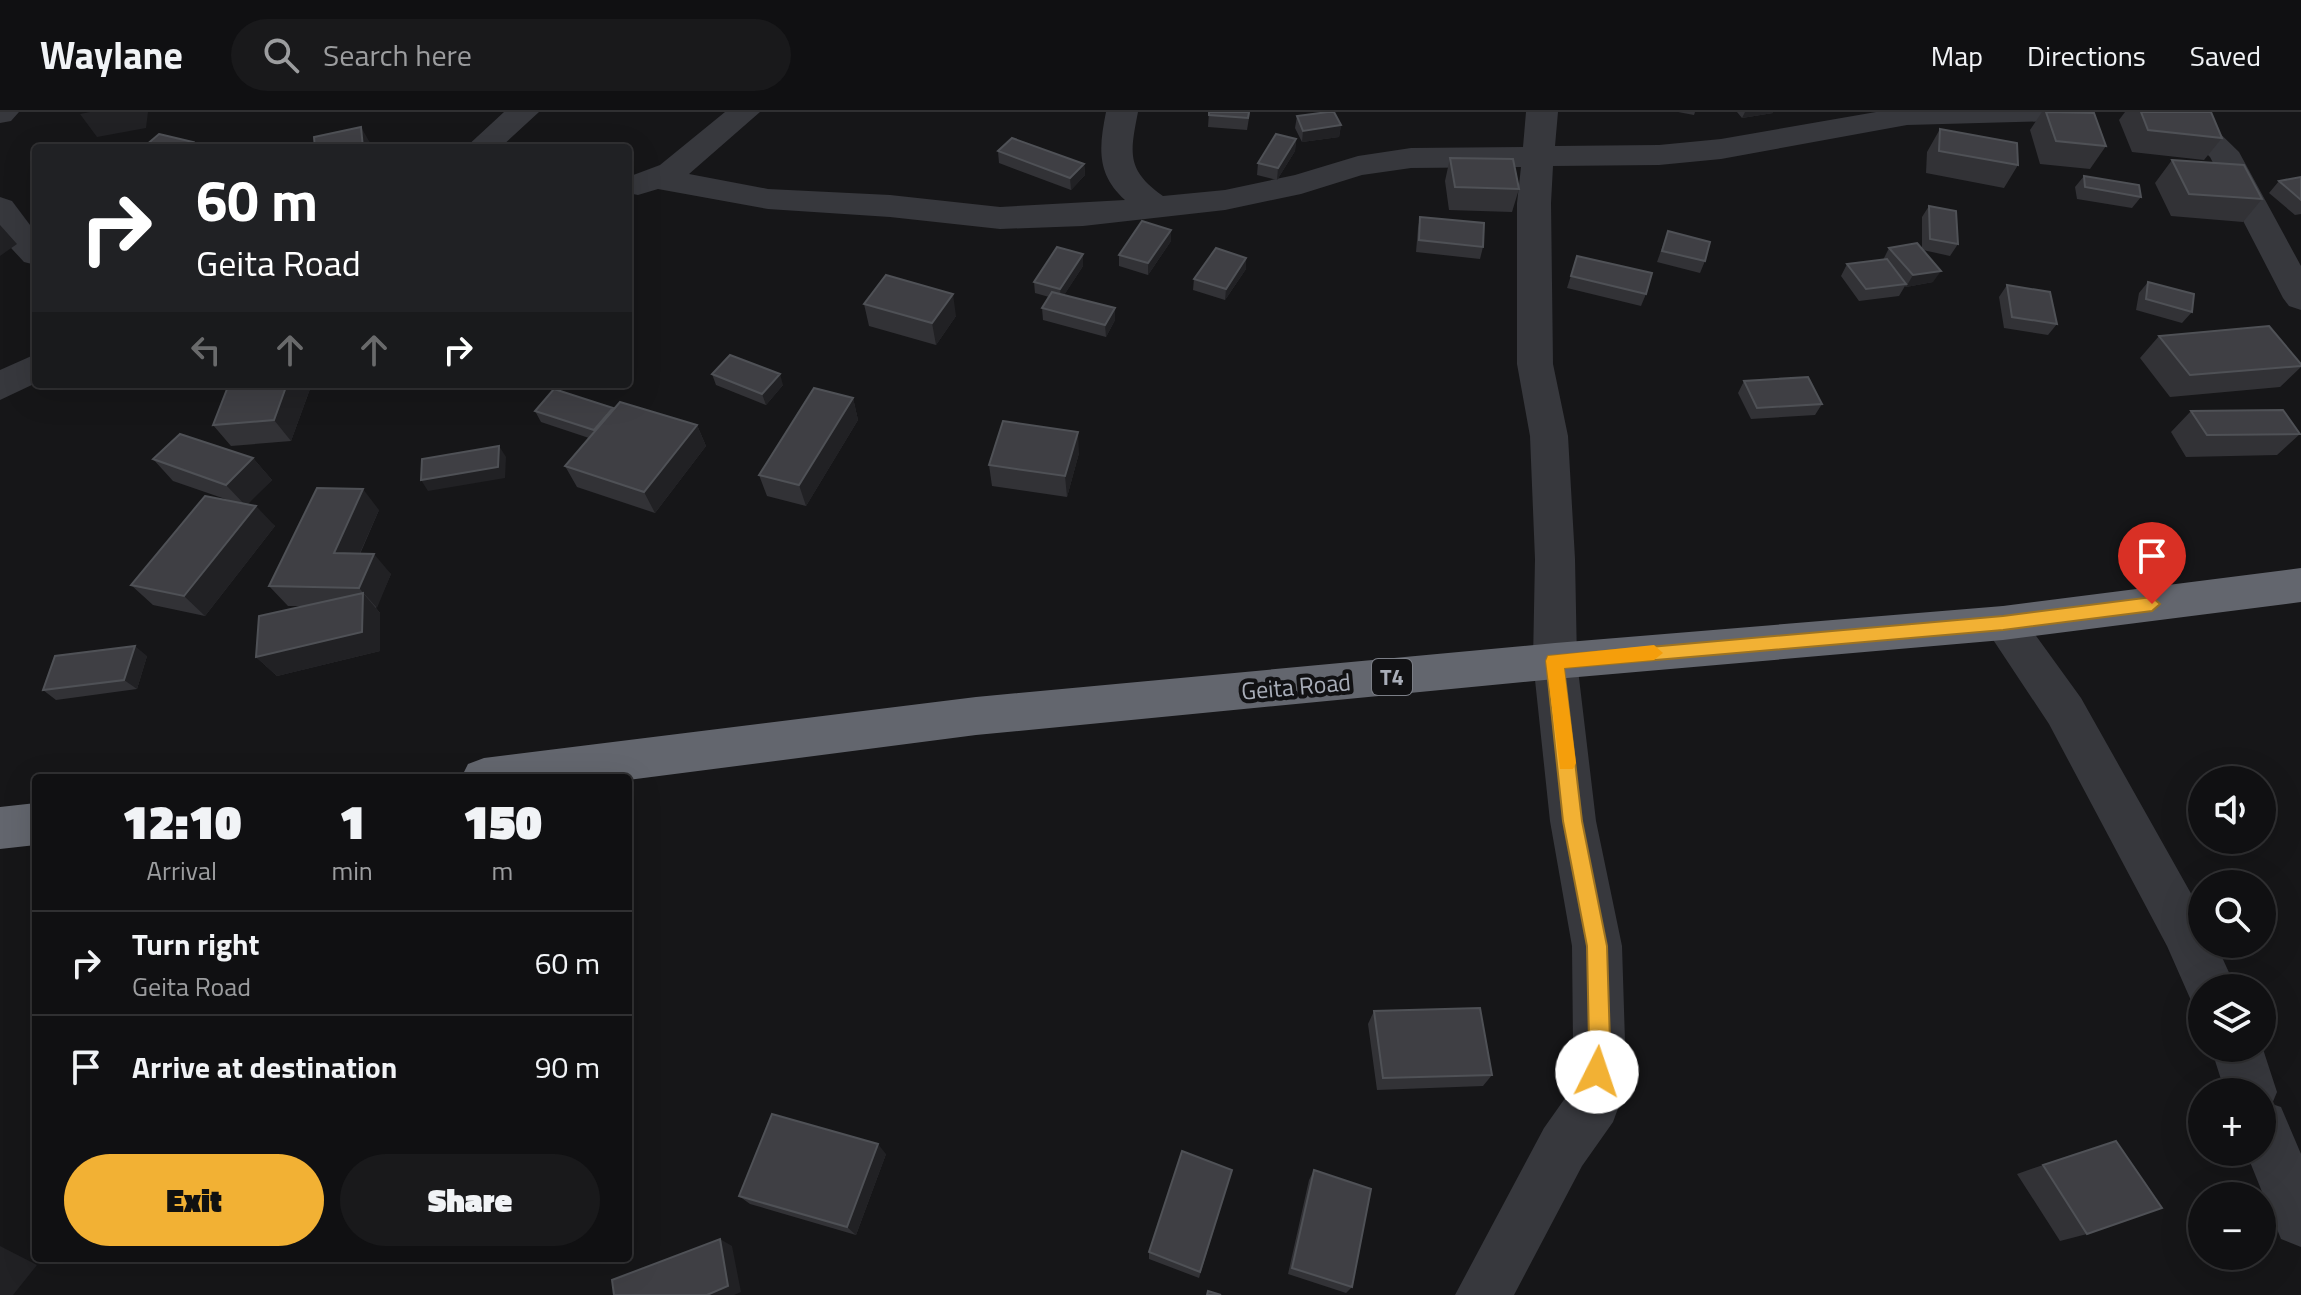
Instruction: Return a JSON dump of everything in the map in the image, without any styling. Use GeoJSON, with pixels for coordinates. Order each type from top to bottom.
{"type":"FeatureCollection","features":[{"type":"Feature","properties":{"kind":"highway","name":"Geita Road"},"geometry":{"type":"LineString","coordinates":[[516,774],[976,716],[1555,661],[2003,623],[2301,585]]}},
{"type":"Feature","properties":{"kind":"highway"},"geometry":{"type":"LineString","coordinates":[[0,828],[32,824]]}},
{"type":"Feature","properties":{"kind":"street"},"geometry":{"type":"LineString","coordinates":[[486,144],[523,112]]}},
{"type":"Feature","properties":{"kind":"street"},"geometry":{"type":"LineString","coordinates":[[641,183],[671,172],[744,112]]}},
{"type":"Feature","properties":{"kind":"street"},"geometry":{"type":"LineString","coordinates":[[1122,112],[1117,136],[1117,169],[1126,186],[1156,207]]}},
{"type":"Feature","properties":{"kind":"street"},"geometry":{"type":"LineString","coordinates":[[1483,1295],[1563,1147],[1594,1103],[1599,1042],[1597,946],[1573,821],[1555,661],[1555,559],[1549,436],[1535,364],[1533,291],[1537,158],[1542,112]]}},
{"type":"Feature","properties":{"kind":"street"},"geometry":{"type":"LineString","coordinates":[[641,183],[768,199],[890,206],[1000,218],[1083,215],[1225,200],[1301,184],[1358,166],[1411,158],[1659,155],[1721,149],[1907,116],[2056,112]]}},
{"type":"Feature","properties":{"kind":"street"},"geometry":{"type":"LineString","coordinates":[[2180,112],[2223,152],[2301,298]]}},
{"type":"Feature","properties":{"kind":"street"},"geometry":{"type":"LineString","coordinates":[[0,208],[11,227],[32,250]]}},
{"type":"Feature","properties":{"kind":"street"},"geometry":{"type":"LineString","coordinates":[[0,387],[32,369]]}},
{"type":"Feature","properties":{"kind":"street"},"geometry":{"type":"LineString","coordinates":[[2003,623],[2065,711],[2185,930],[2205,974]]}},
{"type":"Feature","properties":{"kind":"street"},"geometry":{"type":"LineString","coordinates":[[2276,1159],[2301,1219]]}},
{"type":"Feature","properties":{"kind":"building"},"geometry":{"type":"Polygon","coordinates":[[[1209,112],[1249,112],[1248,118],[1209,115],[1209,112]]]}},
{"type":"Feature","properties":{"kind":"building"},"geometry":{"type":"Polygon","coordinates":[[[1334,112],[1341,125],[1303,131],[1297,116],[1334,112]]]}},
{"type":"Feature","properties":{"kind":"building"},"geometry":{"type":"Polygon","coordinates":[[[2046,112],[2094,113],[2106,146],[2056,141],[2046,112]]]}},
{"type":"Feature","properties":{"kind":"building"},"geometry":{"type":"Polygon","coordinates":[[[2141,112],[2211,112],[2222,138],[2148,130],[2141,112]]]}},
{"type":"Feature","properties":{"kind":"building"},"geometry":{"type":"Polygon","coordinates":[[[361,127],[363,144],[315,144],[314,137],[361,127]]]}},
{"type":"Feature","properties":{"kind":"building"},"geometry":{"type":"Polygon","coordinates":[[[1940,129],[2017,143],[2018,165],[1939,151],[1940,129]]]}},
{"type":"Feature","properties":{"kind":"building"},"geometry":{"type":"Polygon","coordinates":[[[159,134],[193,142],[191,144],[147,144],[159,134]]]}},
{"type":"Feature","properties":{"kind":"building"},"geometry":{"type":"Polygon","coordinates":[[[1276,134],[1296,139],[1278,168],[1258,163],[1276,134]]]}},
{"type":"Feature","properties":{"kind":"building"},"geometry":{"type":"Polygon","coordinates":[[[1012,138],[1084,164],[1070,178],[998,151],[1012,138]]]}},
{"type":"Feature","properties":{"kind":"building"},"geometry":{"type":"Polygon","coordinates":[[[1450,158],[1513,159],[1519,189],[1455,187],[1450,158]]]}},
{"type":"Feature","properties":{"kind":"building"},"geometry":{"type":"Polygon","coordinates":[[[2172,160],[2244,165],[2262,199],[2189,194],[2172,160]]]}},
{"type":"Feature","properties":{"kind":"building"},"geometry":{"type":"Polygon","coordinates":[[[2084,176],[2139,185],[2141,197],[2085,187],[2084,176]]]}},
{"type":"Feature","properties":{"kind":"building"},"geometry":{"type":"Polygon","coordinates":[[[2301,177],[2301,200],[2279,181],[2301,177]]]}},
{"type":"Feature","properties":{"kind":"building"},"geometry":{"type":"Polygon","coordinates":[[[1929,206],[1956,211],[1958,244],[1930,239],[1929,206]]]}},
{"type":"Feature","properties":{"kind":"building"},"geometry":{"type":"Polygon","coordinates":[[[1420,217],[1484,223],[1483,247],[1419,240],[1420,217]]]}},
{"type":"Feature","properties":{"kind":"building"},"geometry":{"type":"Polygon","coordinates":[[[1142,221],[1171,230],[1148,263],[1119,255],[1142,221]]]}},
{"type":"Feature","properties":{"kind":"building"},"geometry":{"type":"Polygon","coordinates":[[[1668,231],[1710,242],[1705,261],[1662,251],[1668,231]]]}},
{"type":"Feature","properties":{"kind":"building"},"geometry":{"type":"Polygon","coordinates":[[[1917,243],[1941,271],[1913,275],[1889,248],[1917,243]]]}},
{"type":"Feature","properties":{"kind":"building"},"geometry":{"type":"Polygon","coordinates":[[[1057,247],[1083,254],[1060,289],[1034,282],[1057,247]]]}},
{"type":"Feature","properties":{"kind":"building"},"geometry":{"type":"Polygon","coordinates":[[[1216,248],[1246,258],[1226,289],[1194,279],[1216,248]]]}},
{"type":"Feature","properties":{"kind":"building"},"geometry":{"type":"Polygon","coordinates":[[[1577,256],[1652,273],[1646,294],[1571,276],[1577,256]]]}},
{"type":"Feature","properties":{"kind":"building"},"geometry":{"type":"Polygon","coordinates":[[[1887,259],[1906,284],[1866,289],[1847,264],[1887,259]]]}},
{"type":"Feature","properties":{"kind":"building"},"geometry":{"type":"Polygon","coordinates":[[[886,275],[953,294],[932,323],[864,304],[886,275]]]}},
{"type":"Feature","properties":{"kind":"building"},"geometry":{"type":"Polygon","coordinates":[[[2148,282],[2194,294],[2192,312],[2146,299],[2148,282]]]}},
{"type":"Feature","properties":{"kind":"building"},"geometry":{"type":"Polygon","coordinates":[[[2007,285],[2050,292],[2057,324],[2012,317],[2007,285]]]}},
{"type":"Feature","properties":{"kind":"building"},"geometry":{"type":"Polygon","coordinates":[[[1052,292],[1115,308],[1105,325],[1042,308],[1052,292]]]}},
{"type":"Feature","properties":{"kind":"building"},"geometry":{"type":"Polygon","coordinates":[[[2269,326],[2301,366],[2190,375],[2159,336],[2269,326]]]}},
{"type":"Feature","properties":{"kind":"building"},"geometry":{"type":"Polygon","coordinates":[[[730,355],[780,374],[762,394],[712,374],[730,355]]]}},
{"type":"Feature","properties":{"kind":"building"},"geometry":{"type":"Polygon","coordinates":[[[1808,377],[1822,404],[1757,408],[1744,381],[1808,377]]]}},
{"type":"Feature","properties":{"kind":"building"},"geometry":{"type":"Polygon","coordinates":[[[227,388],[286,388],[274,420],[213,425],[227,388]]]}},
{"type":"Feature","properties":{"kind":"building"},"geometry":{"type":"Polygon","coordinates":[[[814,388],[853,398],[799,485],[759,475],[814,388]]]}},
{"type":"Feature","properties":{"kind":"building"},"geometry":{"type":"Polygon","coordinates":[[[554,389],[613,408],[594,430],[535,411],[554,389]]]}},
{"type":"Feature","properties":{"kind":"building"},"geometry":{"type":"Polygon","coordinates":[[[620,402],[697,425],[644,492],[565,466],[620,402]]]}},
{"type":"Feature","properties":{"kind":"building"},"geometry":{"type":"Polygon","coordinates":[[[2283,410],[2300,434],[2207,435],[2191,411],[2283,410]]]}},
{"type":"Feature","properties":{"kind":"building"},"geometry":{"type":"Polygon","coordinates":[[[1003,421],[1078,432],[1065,476],[989,465],[1003,421]]]}},
{"type":"Feature","properties":{"kind":"building"},"geometry":{"type":"Polygon","coordinates":[[[180,434],[253,458],[226,485],[153,459],[180,434]]]}},
{"type":"Feature","properties":{"kind":"building"},"geometry":{"type":"Polygon","coordinates":[[[499,446],[498,467],[421,480],[422,459],[499,446]]]}},
{"type":"Feature","properties":{"kind":"building"},"geometry":{"type":"Polygon","coordinates":[[[317,488],[363,489],[334,553],[374,554],[359,588],[269,586],[317,488]]]}},
{"type":"Feature","properties":{"kind":"building"},"geometry":{"type":"Polygon","coordinates":[[[205,496],[256,506],[184,596],[131,585],[205,496]]]}},
{"type":"Feature","properties":{"kind":"building"},"geometry":{"type":"Polygon","coordinates":[[[363,593],[362,632],[256,657],[259,616],[363,593]]]}},
{"type":"Feature","properties":{"kind":"building"},"geometry":{"type":"Polygon","coordinates":[[[135,646],[124,680],[43,690],[55,656],[135,646]]]}},
{"type":"Feature","properties":{"kind":"building"},"geometry":{"type":"Polygon","coordinates":[[[1480,1008],[1492,1075],[1383,1078],[1374,1011],[1480,1008]]]}},
{"type":"Feature","properties":{"kind":"building"},"geometry":{"type":"Polygon","coordinates":[[[772,1114],[878,1144],[847,1227],[739,1196],[772,1114]]]}},
{"type":"Feature","properties":{"kind":"building"},"geometry":{"type":"Polygon","coordinates":[[[2116,1141],[2162,1208],[2087,1234],[2043,1165],[2116,1141]]]}},
{"type":"Feature","properties":{"kind":"building"},"geometry":{"type":"Polygon","coordinates":[[[1182,1151],[1232,1170],[1200,1272],[1149,1252],[1182,1151]]]}},
{"type":"Feature","properties":{"kind":"building"},"geometry":{"type":"Polygon","coordinates":[[[1314,1170],[1371,1189],[1352,1287],[1292,1268],[1314,1170]]]}},
{"type":"Feature","properties":{"kind":"building"},"geometry":{"type":"Polygon","coordinates":[[[720,1239],[728,1286],[707,1295],[614,1295],[612,1280],[720,1239]]]}},
{"type":"Feature","properties":{"kind":"slow traffic"},"geometry":{"type":"LineString","coordinates":[[1566,763],[1555,661],[1654,653]]}},
{"type":"Feature","properties":{"kind":"route"},"geometry":{"type":"LineString","coordinates":[[1597,1072],[1597,946],[1573,821],[1555,661],[2003,623],[2152,604]]}}]}
